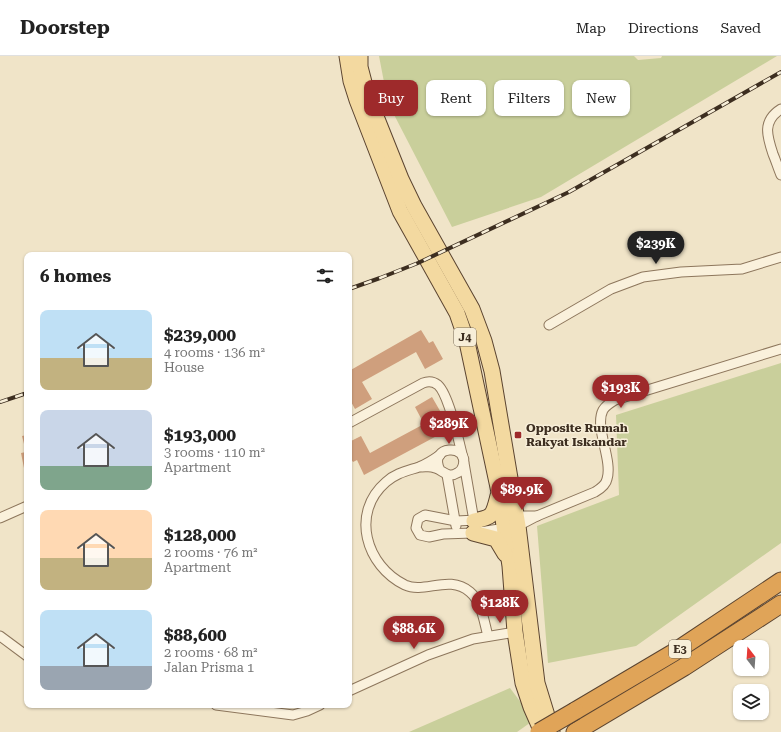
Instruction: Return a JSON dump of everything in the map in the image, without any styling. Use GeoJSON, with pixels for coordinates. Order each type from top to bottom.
{"type":"FeatureCollection","features":[{"type":"Feature","properties":{"kind":"highway","name":"E3"},"geometry":{"type":"LineString","coordinates":[[539,732],[673,653],[781,581]]}},
{"type":"Feature","properties":{"kind":"highway","name":"E3"},"geometry":{"type":"LineString","coordinates":[[578,731],[684,667],[781,604]]}},
{"type":"Feature","properties":{"kind":"main road","name":"J4"},"geometry":{"type":"LineString","coordinates":[[347,56],[351,81],[357,100],[400,211],[457,314],[466,342],[499,492],[510,522],[510,566],[515,632],[523,683],[531,707],[542,732]]}},
{"type":"Feature","properties":{"kind":"main road","name":"J4"},"geometry":{"type":"LineString","coordinates":[[360,56],[360,67],[368,94],[401,179],[414,206],[472,309],[484,341],[492,371],[510,522],[538,683],[552,732]]}},
{"type":"Feature","properties":{"kind":"main road"},"geometry":{"type":"LineString","coordinates":[[499,492],[492,515],[473,527],[496,539],[501,546],[510,566]]}},
{"type":"Feature","properties":{"kind":"street"},"geometry":{"type":"LineString","coordinates":[[780,172],[767,137],[767,129],[770,119],[781,109]]}},
{"type":"Feature","properties":{"kind":"street"},"geometry":{"type":"LineString","coordinates":[[549,325],[611,288],[643,277],[681,272],[742,269],[781,257]]}},
{"type":"Feature","properties":{"kind":"street"},"geometry":{"type":"LineString","coordinates":[[510,522],[473,527],[456,521],[425,515],[418,520],[416,528],[420,535],[425,537],[456,533],[473,527],[510,522],[537,516],[595,492],[603,486],[607,480],[608,468],[601,420],[602,411],[608,404],[615,400],[781,349]]}},
{"type":"Feature","properties":{"kind":"street"},"geometry":{"type":"LineString","coordinates":[[352,421],[428,381],[433,382],[441,388],[456,426],[463,460],[473,527]]}},
{"type":"Feature","properties":{"kind":"street"},"geometry":{"type":"LineString","coordinates":[[456,426],[452,442],[437,462],[443,472],[456,521],[456,533]]}},
{"type":"Feature","properties":{"kind":"street"},"geometry":{"type":"LineString","coordinates":[[419,467],[430,466],[451,475],[458,473],[461,470],[463,460],[458,451],[450,449],[429,462],[399,474],[386,482],[370,503],[367,515],[366,531],[369,546],[379,564],[391,575],[406,585],[414,587],[449,584],[460,586],[470,592],[478,602],[488,636]]}},
{"type":"Feature","properties":{"kind":"street"},"geometry":{"type":"LineString","coordinates":[[0,518],[24,507]]}},
{"type":"Feature","properties":{"kind":"street"},"geometry":{"type":"LineString","coordinates":[[352,691],[428,655],[473,639],[515,632]]}},
{"type":"Feature","properties":{"kind":"street"},"geometry":{"type":"LineString","coordinates":[[0,636],[24,654]]}},
{"type":"Feature","properties":{"kind":"street"},"geometry":{"type":"LineString","coordinates":[[239,708],[293,715],[314,708]]}},
{"type":"Feature","properties":{"kind":"green space"},"geometry":{"type":"Polygon","coordinates":[[[379,56],[634,56],[638,60],[661,58],[662,56],[777,56],[541,197],[452,227],[395,116],[418,116],[418,80],[384,80],[379,56]]]}},
{"type":"Feature","properties":{"kind":"green space"},"geometry":{"type":"Polygon","coordinates":[[[781,363],[781,543],[636,646],[548,663],[537,526],[619,495],[616,415],[781,363]]]}},
{"type":"Feature","properties":{"kind":"green space"},"geometry":{"type":"Polygon","coordinates":[[[510,688],[534,720],[517,732],[409,732],[510,688]]]}},
{"type":"Feature","properties":{"kind":"building"},"geometry":{"type":"Polygon","coordinates":[[[421,330],[429,343],[433,341],[443,359],[425,369],[416,352],[362,382],[372,399],[355,409],[352,404],[352,369],[421,330]]]}},
{"type":"Feature","properties":{"kind":"building"},"geometry":{"type":"Polygon","coordinates":[[[432,397],[443,416],[439,419],[446,431],[364,475],[357,460],[353,462],[352,460],[352,440],[361,436],[370,453],[424,424],[415,407],[432,397]]]}},
{"type":"Feature","properties":{"kind":"building"},"geometry":{"type":"Polygon","coordinates":[[[24,452],[24,468],[21,453],[24,452]]]}},
{"type":"Feature","properties":{"kind":"railway"},"geometry":{"type":"LineString","coordinates":[[352,288],[418,263],[569,192],[781,72]]}},
{"type":"Feature","properties":{"kind":"railway"},"geometry":{"type":"LineString","coordinates":[[0,402],[24,394]]}},
{"type":"Feature","properties":{"kind":"place","name":"Opposite Rumah Rakyat Iskandar"},"geometry":{"type":"Point","coordinates":[518,435]}}]}
